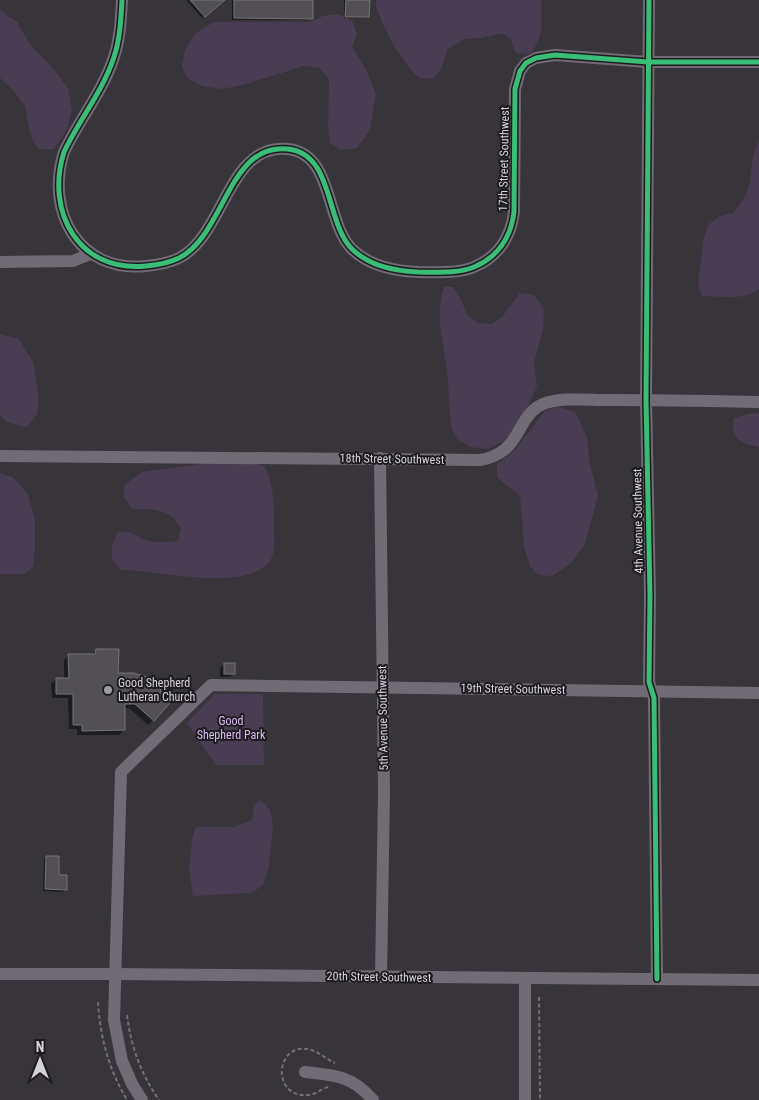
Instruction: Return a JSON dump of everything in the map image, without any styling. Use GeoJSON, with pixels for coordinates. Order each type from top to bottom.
{"type":"FeatureCollection","features":[{"type":"Feature","properties":{"kind":"street"},"geometry":{"type":"LineString","coordinates":[[0,262],[73,261],[90,254],[77,242],[66,220],[60,196],[59,174],[61,162],[68,144],[102,84],[114,58],[119,36],[122,0]]}},
{"type":"Feature","properties":{"kind":"street","name":"4th Avenue Southwest"},"geometry":{"type":"LineString","coordinates":[[650,0],[646,400],[650,596],[649,682],[654,698],[657,979]]}},
{"type":"Feature","properties":{"kind":"street","name":"17th Street Southwest"},"geometry":{"type":"LineString","coordinates":[[90,254],[116,265],[127,267],[159,265],[178,258],[196,246],[202,238],[247,164],[270,150],[282,149],[301,153],[313,162],[325,182],[336,223],[342,236],[351,248],[365,260],[385,268],[406,272],[456,271],[473,268],[488,260],[502,246],[513,224],[515,89],[520,72],[526,63],[536,58],[555,56],[648,62],[759,62]]}},
{"type":"Feature","properties":{"kind":"street","name":"18th Street Southwest"},"geometry":{"type":"LineString","coordinates":[[0,456],[470,460],[491,458],[506,450],[530,414],[542,405],[552,401],[759,402]]}},
{"type":"Feature","properties":{"kind":"street","name":"5th Avenue Southwest"},"geometry":{"type":"LineString","coordinates":[[380,458],[384,792],[381,977]]}},
{"type":"Feature","properties":{"kind":"street","name":"19th Street Southwest"},"geometry":{"type":"LineString","coordinates":[[142,1100],[127,1072],[116,1039],[113,1013],[116,974],[122,772],[211,685],[759,693]]}},
{"type":"Feature","properties":{"kind":"street","name":"20th Street Southwest"},"geometry":{"type":"LineString","coordinates":[[0,974],[759,980]]}},
{"type":"Feature","properties":{"kind":"street"},"geometry":{"type":"LineString","coordinates":[[525,978],[525,1100]]}},
{"type":"Feature","properties":{"kind":"street"},"geometry":{"type":"LineString","coordinates":[[305,1072],[334,1075],[348,1080],[359,1086],[373,1100]]}},
{"type":"Feature","properties":{"kind":"path"},"geometry":{"type":"LineString","coordinates":[[539,997],[540,1100]]}},
{"type":"Feature","properties":{"kind":"path"},"geometry":{"type":"LineString","coordinates":[[126,1009],[132,1044],[139,1064],[146,1080],[160,1100]]}},
{"type":"Feature","properties":{"kind":"green space"},"geometry":{"type":"Polygon","coordinates":[[[376,0],[541,0],[542,22],[540,35],[535,48],[530,54],[516,53],[511,40],[502,33],[482,38],[464,39],[447,50],[442,68],[433,79],[419,78],[405,62],[384,27],[376,7],[376,0]]]}},
{"type":"Feature","properties":{"kind":"green space"},"geometry":{"type":"Polygon","coordinates":[[[0,10],[17,22],[31,46],[52,67],[68,88],[72,111],[66,131],[54,149],[38,149],[30,134],[25,106],[13,90],[0,78],[0,10]]]}},
{"type":"Feature","properties":{"kind":"green space"},"geometry":{"type":"Polygon","coordinates":[[[338,14],[353,22],[357,35],[352,47],[366,69],[376,94],[370,130],[357,148],[341,150],[330,143],[328,127],[329,79],[320,68],[304,66],[243,85],[222,89],[202,86],[187,78],[182,66],[185,50],[196,33],[214,22],[310,22],[323,16],[338,14]]]}},
{"type":"Feature","properties":{"kind":"green space"},"geometry":{"type":"Polygon","coordinates":[[[759,142],[759,289],[754,293],[740,296],[702,296],[698,284],[703,242],[708,225],[720,216],[734,213],[744,198],[750,183],[754,152],[759,142]]]}},
{"type":"Feature","properties":{"kind":"green space"},"geometry":{"type":"Polygon","coordinates":[[[444,287],[453,287],[461,299],[467,315],[478,323],[492,324],[502,317],[520,293],[534,295],[544,309],[543,330],[534,363],[537,387],[520,422],[503,441],[488,449],[470,447],[457,439],[452,430],[440,319],[441,298],[444,287]]]}},
{"type":"Feature","properties":{"kind":"green space"},"geometry":{"type":"Polygon","coordinates":[[[0,334],[19,339],[33,362],[38,394],[38,413],[27,427],[7,422],[0,415],[0,334]]]}},
{"type":"Feature","properties":{"kind":"green space"},"geometry":{"type":"Polygon","coordinates":[[[558,407],[575,412],[587,437],[590,464],[598,496],[585,544],[571,563],[552,576],[538,575],[530,566],[524,547],[520,496],[497,477],[497,464],[513,452],[545,411],[558,407]]]}},
{"type":"Feature","properties":{"kind":"green space"},"geometry":{"type":"Polygon","coordinates":[[[759,413],[759,447],[739,440],[735,434],[733,424],[734,418],[759,413]]]}},
{"type":"Feature","properties":{"kind":"green space"},"geometry":{"type":"Polygon","coordinates":[[[214,462],[251,462],[265,466],[272,489],[274,504],[274,544],[270,561],[258,571],[242,576],[222,578],[200,578],[121,570],[112,560],[112,545],[118,532],[132,533],[149,541],[167,542],[178,541],[181,529],[177,522],[167,513],[155,510],[133,509],[124,498],[124,485],[142,472],[214,462]]]}},
{"type":"Feature","properties":{"kind":"green space"},"geometry":{"type":"Polygon","coordinates":[[[0,473],[12,477],[28,494],[35,520],[33,567],[24,574],[0,574],[0,473]]]}},
{"type":"Feature","properties":{"kind":"green space","name":"Good Shepherd Park"},"geometry":{"type":"Polygon","coordinates":[[[215,694],[263,694],[264,765],[216,765],[187,723],[215,694]]]}},
{"type":"Feature","properties":{"kind":"green space"},"geometry":{"type":"Polygon","coordinates":[[[261,800],[270,810],[273,825],[269,867],[263,885],[251,893],[193,896],[189,868],[192,839],[196,827],[234,827],[252,820],[254,805],[261,800]]]}},
{"type":"Feature","properties":{"kind":"building"},"geometry":{"type":"Polygon","coordinates":[[[190,0],[225,0],[205,17],[190,0]]]}},
{"type":"Feature","properties":{"kind":"building"},"geometry":{"type":"Polygon","coordinates":[[[234,0],[313,0],[313,19],[234,18],[234,0]]]}},
{"type":"Feature","properties":{"kind":"building"},"geometry":{"type":"Polygon","coordinates":[[[346,0],[370,0],[369,17],[345,17],[346,0]]]}},
{"type":"Feature","properties":{"kind":"building","name":"Good Shepherd Lutheran Church"},"geometry":{"type":"Polygon","coordinates":[[[96,649],[119,649],[118,673],[134,673],[159,681],[161,693],[170,703],[154,721],[135,704],[125,704],[125,730],[82,731],[82,725],[73,725],[73,694],[56,694],[56,678],[69,678],[68,654],[95,654],[96,649]]]}},
{"type":"Feature","properties":{"kind":"building"},"geometry":{"type":"Polygon","coordinates":[[[224,663],[235,663],[235,674],[224,674],[224,663]]]}},
{"type":"Feature","properties":{"kind":"building"},"geometry":{"type":"Polygon","coordinates":[[[46,856],[59,856],[59,875],[67,875],[67,890],[45,889],[46,856]]]}},
{"type":"Feature","properties":{"kind":"cycle path"},"geometry":{"type":"LineString","coordinates":[[122,0],[121,22],[114,57],[104,82],[64,152],[59,174],[59,196],[64,216],[73,234],[86,249],[102,260],[122,266],[154,265],[179,258],[194,246],[207,230],[239,174],[252,160],[268,151],[288,149],[303,154],[314,163],[327,191],[343,237],[352,249],[366,260],[382,266],[418,272],[454,272],[474,267],[490,258],[496,252],[510,230],[514,212],[515,89],[520,71],[526,63],[536,58],[555,55],[648,62],[759,62]]}},
{"type":"Feature","properties":{"kind":"cycle path"},"geometry":{"type":"LineString","coordinates":[[649,0],[646,400],[650,596],[649,682],[654,698],[657,979]]}},
{"type":"Feature","properties":{"kind":"place","name":"Good Shepherd Lutheran Church"},"geometry":{"type":"Point","coordinates":[108,690]}}]}
